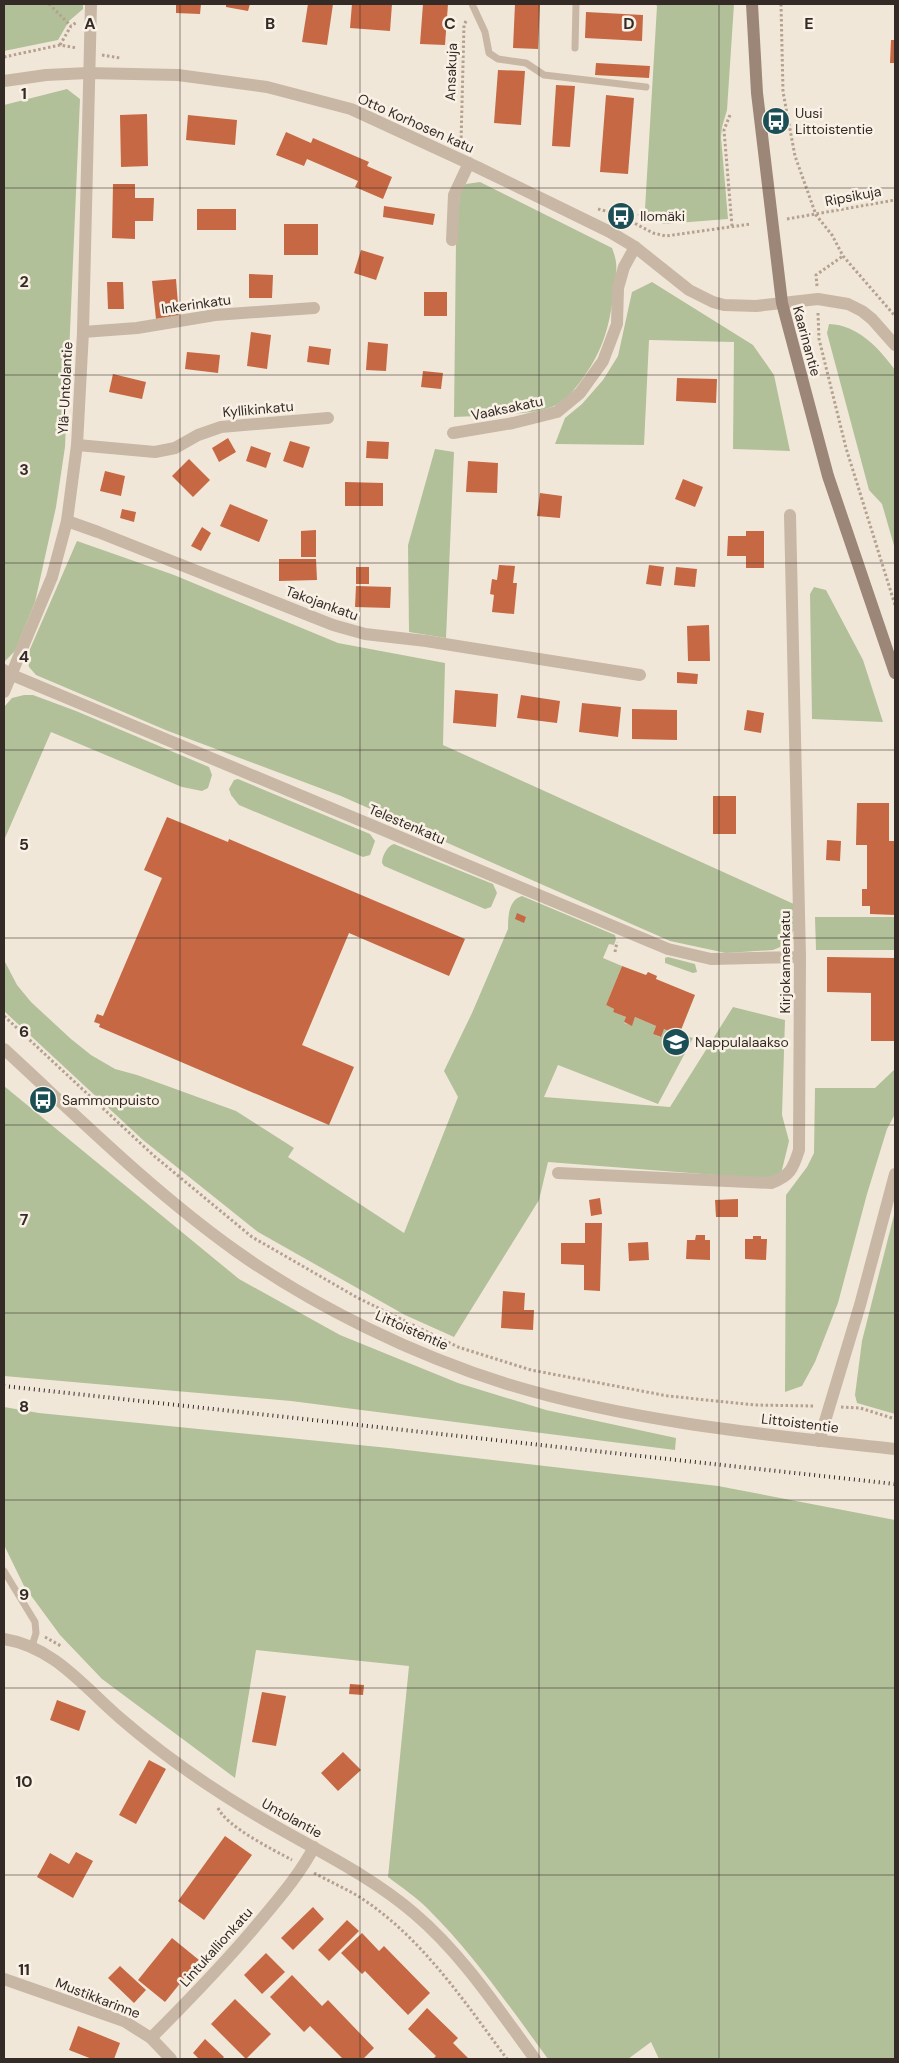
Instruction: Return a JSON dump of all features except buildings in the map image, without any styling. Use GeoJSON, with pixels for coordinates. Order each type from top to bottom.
{"type":"FeatureCollection","features":[{"type":"Feature","properties":{"kind":"main road","name":"Kaarinantie"},"geometry":{"type":"LineString","coordinates":[[752,4],[757,93],[782,303],[828,476],[895,674]]}},
{"type":"Feature","properties":{"kind":"street","name":"Ylä-Untolantie"},"geometry":{"type":"LineString","coordinates":[[4,692],[8,673],[52,577],[67,521],[77,445],[91,8]]}},
{"type":"Feature","properties":{"kind":"street","name":"Otto Korhosen katu"},"geometry":{"type":"LineString","coordinates":[[4,81],[46,75],[88,73],[150,74],[221,80],[307,96],[351,109],[469,163],[610,232],[635,248],[689,290],[713,302],[742,306],[782,303]]}},
{"type":"Feature","properties":{"kind":"street"},"geometry":{"type":"LineString","coordinates":[[452,240],[454,195],[469,163]]}},
{"type":"Feature","properties":{"kind":"street","name":"Vaaksakatu"},"geometry":{"type":"LineString","coordinates":[[453,433],[513,423],[557,412],[580,393],[603,361],[616,324],[618,288],[624,267],[635,248]]}},
{"type":"Feature","properties":{"kind":"street"},"geometry":{"type":"LineString","coordinates":[[782,303],[818,299],[848,304],[862,311],[885,332],[895,345]]}},
{"type":"Feature","properties":{"kind":"street","name":"Inkerinkatu"},"geometry":{"type":"LineString","coordinates":[[82,332],[137,328],[215,315],[314,308]]}},
{"type":"Feature","properties":{"kind":"street","name":"Kyllikinkatu"},"geometry":{"type":"LineString","coordinates":[[77,445],[155,452],[176,448],[198,435],[220,427],[328,418]]}},
{"type":"Feature","properties":{"kind":"street","name":"Kirjokannenkatu"},"geometry":{"type":"LineString","coordinates":[[558,1173],[772,1183],[783,1178],[793,1168],[800,1150],[800,957],[790,515]]}},
{"type":"Feature","properties":{"kind":"street","name":"Takojankatu"},"geometry":{"type":"LineString","coordinates":[[67,521],[333,625],[365,634],[426,641],[640,675]]}},
{"type":"Feature","properties":{"kind":"street","name":"Telestenkatu"},"geometry":{"type":"LineString","coordinates":[[8,673],[668,949],[711,959],[800,957]]}},
{"type":"Feature","properties":{"kind":"street","name":"Littoistentie"},"geometry":{"type":"LineString","coordinates":[[4,1049],[147,1181],[236,1251],[298,1290],[404,1345],[481,1375],[553,1396],[701,1425],[895,1449]]}},
{"type":"Feature","properties":{"kind":"street"},"geometry":{"type":"LineString","coordinates":[[819,1441],[860,1305],[895,1174]]}},
{"type":"Feature","properties":{"kind":"street","name":"Untolantie"},"geometry":{"type":"LineString","coordinates":[[4,1638],[32,1646],[62,1664],[120,1718],[221,1794],[380,1886],[416,1914],[462,1961],[535,2059]]}},
{"type":"Feature","properties":{"kind":"street","name":"Lintukallionkatu"},"geometry":{"type":"LineString","coordinates":[[151,2038],[236,1949],[303,1867],[314,1847]]}},
{"type":"Feature","properties":{"kind":"street","name":"Mustikkarinne"},"geometry":{"type":"LineString","coordinates":[[4,1979],[124,2022],[151,2038]]}},
{"type":"Feature","properties":{"kind":"street"},"geometry":{"type":"LineString","coordinates":[[151,2038],[171,2059]]}},
{"type":"Feature","properties":{"kind":"lane"},"geometry":{"type":"LineString","coordinates":[[472,4],[485,32],[489,53],[498,59],[526,63],[544,75],[646,87]]}},
{"type":"Feature","properties":{"kind":"lane"},"geometry":{"type":"LineString","coordinates":[[575,48],[576,4]]}},
{"type":"Feature","properties":{"kind":"lane"},"geometry":{"type":"LineString","coordinates":[[4,1571],[35,1622],[36,1633],[32,1646]]}},
{"type":"Feature","properties":{"kind":"path"},"geometry":{"type":"LineString","coordinates":[[49,4],[71,26]]}},
{"type":"Feature","properties":{"kind":"path","name":"Ansakuja"},"geometry":{"type":"LineString","coordinates":[[461,143],[464,25],[472,4]]}},
{"type":"Feature","properties":{"kind":"path"},"geometry":{"type":"LineString","coordinates":[[780,4],[783,92],[795,156],[816,215],[832,235],[843,256],[895,316]]}},
{"type":"Feature","properties":{"kind":"path"},"geometry":{"type":"LineString","coordinates":[[60,45],[71,26],[91,8]]}},
{"type":"Feature","properties":{"kind":"path"},"geometry":{"type":"LineString","coordinates":[[730,115],[724,130],[732,226]]}},
{"type":"Feature","properties":{"kind":"path","name":"Ripsikuja"},"geometry":{"type":"LineString","coordinates":[[787,219],[895,200]]}},
{"type":"Feature","properties":{"kind":"path"},"geometry":{"type":"LineString","coordinates":[[843,256],[816,275],[819,339],[846,448],[895,605]]}},
{"type":"Feature","properties":{"kind":"path"},"geometry":{"type":"LineString","coordinates":[[4,1016],[153,1155],[252,1237],[358,1298],[458,1347],[532,1370],[668,1396],[756,1405],[860,1408],[895,1419]]}},
{"type":"Feature","properties":{"kind":"path"},"geometry":{"type":"LineString","coordinates":[[216,1804],[223,1816],[235,1826],[303,1867],[358,1896],[406,1934],[447,1980],[508,2059]]}},
{"type":"Feature","properties":{"kind":"green space"},"geometry":{"type":"Polygon","coordinates":[[[4,4],[83,4],[83,9],[69,21],[58,40],[4,51],[4,4]]]}},
{"type":"Feature","properties":{"kind":"green space"},"geometry":{"type":"Polygon","coordinates":[[[655,4],[734,4],[727,110],[721,137],[728,219],[664,224],[637,215],[645,209],[657,6],[655,4]]]}},
{"type":"Feature","properties":{"kind":"green space"},"geometry":{"type":"Polygon","coordinates":[[[67,89],[80,99],[65,447],[56,507],[35,602],[15,651],[4,662],[4,105],[67,89]]]}},
{"type":"Feature","properties":{"kind":"green space"},"geometry":{"type":"Polygon","coordinates":[[[480,182],[612,248],[616,259],[616,273],[610,314],[605,336],[596,357],[568,396],[560,403],[547,409],[507,414],[454,417],[456,241],[460,192],[466,184],[480,182]]]}},
{"type":"Feature","properties":{"kind":"green space"},"geometry":{"type":"Polygon","coordinates":[[[652,282],[753,345],[774,375],[790,451],[733,449],[734,342],[649,340],[644,445],[555,444],[565,418],[582,404],[603,380],[618,356],[632,292],[652,282]]]}},
{"type":"Feature","properties":{"kind":"green space"},"geometry":{"type":"Polygon","coordinates":[[[829,324],[840,325],[867,339],[895,370],[895,549],[882,504],[869,490],[827,333],[829,324]]]}},
{"type":"Feature","properties":{"kind":"green space"},"geometry":{"type":"Polygon","coordinates":[[[435,449],[454,452],[446,638],[409,632],[408,545],[435,449]]]}},
{"type":"Feature","properties":{"kind":"green space"},"geometry":{"type":"Polygon","coordinates":[[[77,541],[174,575],[338,643],[445,663],[443,745],[796,905],[795,927],[791,937],[785,945],[773,950],[726,953],[670,941],[341,796],[168,731],[36,675],[29,667],[27,656],[77,541]]]}},
{"type":"Feature","properties":{"kind":"green space"},"geometry":{"type":"Polygon","coordinates":[[[814,587],[826,590],[863,660],[883,722],[812,719],[810,594],[814,587]]]}},
{"type":"Feature","properties":{"kind":"green space"},"geometry":{"type":"Polygon","coordinates":[[[33,695],[76,711],[209,767],[212,775],[208,788],[202,791],[182,787],[51,732],[5,838],[4,707],[12,698],[33,695]]]}},
{"type":"Feature","properties":{"kind":"green space"},"geometry":{"type":"Polygon","coordinates":[[[238,779],[370,834],[375,841],[370,855],[363,857],[239,805],[229,789],[234,780],[238,779]]]}},
{"type":"Feature","properties":{"kind":"green space"},"geometry":{"type":"Polygon","coordinates":[[[394,844],[493,884],[497,893],[491,907],[485,909],[384,866],[382,860],[384,854],[394,844]]]}},
{"type":"Feature","properties":{"kind":"green space"},"geometry":{"type":"Polygon","coordinates":[[[522,896],[615,935],[614,945],[609,944],[603,958],[622,966],[606,1005],[614,1009],[613,1012],[626,1017],[624,1023],[632,1025],[635,1017],[656,1026],[653,1034],[660,1037],[664,1029],[693,1038],[658,1104],[558,1065],[544,1097],[670,1107],[733,1007],[785,1020],[782,1115],[789,1141],[781,1174],[768,1179],[548,1162],[539,1200],[454,1337],[405,1315],[258,1232],[143,1140],[4,1011],[4,960],[17,985],[31,1002],[91,1055],[115,1069],[137,1075],[236,1111],[294,1148],[288,1157],[404,1233],[458,1097],[444,1071],[472,1013],[508,929],[511,905],[517,898],[522,896]]]}},
{"type":"Feature","properties":{"kind":"green space"},"geometry":{"type":"Polygon","coordinates":[[[815,917],[895,917],[895,950],[816,950],[815,917]]]}},
{"type":"Feature","properties":{"kind":"green space"},"geometry":{"type":"Polygon","coordinates":[[[668,957],[695,964],[697,972],[693,973],[665,963],[665,958],[668,957]]]}},
{"type":"Feature","properties":{"kind":"green space"},"geometry":{"type":"Polygon","coordinates":[[[895,1069],[895,1114],[887,1129],[867,1194],[838,1303],[815,1362],[802,1386],[785,1392],[786,1195],[807,1167],[814,1153],[815,1088],[875,1088],[895,1069]]]}},
{"type":"Feature","properties":{"kind":"green space"},"geometry":{"type":"Polygon","coordinates":[[[4,1086],[239,1279],[340,1335],[458,1383],[546,1410],[676,1438],[675,1450],[291,1401],[4,1376],[4,1086]]]}},
{"type":"Feature","properties":{"kind":"green space"},"geometry":{"type":"Polygon","coordinates":[[[895,1211],[895,1414],[857,1403],[855,1395],[862,1341],[895,1211]]]}},
{"type":"Feature","properties":{"kind":"green space"},"geometry":{"type":"Polygon","coordinates":[[[4,1407],[39,1413],[389,1448],[718,1486],[895,1520],[895,2059],[659,2059],[651,2042],[628,2059],[548,2059],[491,1981],[445,1926],[413,1896],[388,1877],[409,1666],[256,1650],[235,1778],[102,1679],[60,1635],[24,1586],[4,1545],[4,1407]]]}},
{"type":"Feature","properties":{"kind":"railway"},"geometry":{"type":"LineString","coordinates":[[4,1386],[895,1484]]}},
{"type":"Feature","properties":{"kind":"place","name":"Uusi Littoistentie"},"geometry":{"type":"Point","coordinates":[776,121]}},
{"type":"Feature","properties":{"kind":"place","name":"Ilomäki"},"geometry":{"type":"Point","coordinates":[621,216]}},
{"type":"Feature","properties":{"kind":"place","name":"Nappulalaakso"},"geometry":{"type":"Point","coordinates":[676,1042]}},
{"type":"Feature","properties":{"kind":"place","name":"Sammonpuisto"},"geometry":{"type":"Point","coordinates":[43,1100]}}]}
